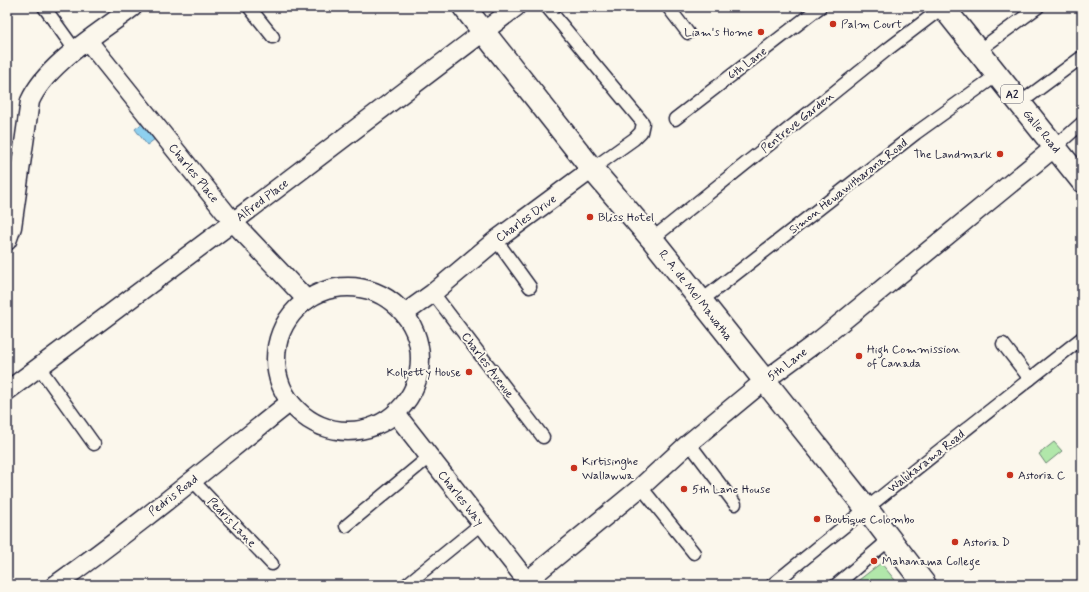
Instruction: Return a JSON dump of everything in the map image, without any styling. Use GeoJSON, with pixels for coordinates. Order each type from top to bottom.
{"type":"FeatureCollection","features":[{"type":"Feature","properties":{"kind":"highway","name":"R. A. de Mel Mawatha"},"geometry":{"type":"LineString","coordinates":[[464,7],[592,169],[652,239],[866,508],[925,585]]}},
{"type":"Feature","properties":{"kind":"highway","name":"Galle Road"},"geometry":{"type":"LineString","coordinates":[[943,7],[1082,181]]}},
{"type":"Feature","properties":{"kind":"street"},"geometry":{"type":"LineString","coordinates":[[44,7],[82,45]]}},
{"type":"Feature","properties":{"kind":"street"},"geometry":{"type":"LineString","coordinates":[[9,229],[30,101],[35,90],[49,73],[82,45],[134,7]]}},
{"type":"Feature","properties":{"kind":"street"},"geometry":{"type":"LineString","coordinates":[[249,7],[273,37]]}},
{"type":"Feature","properties":{"kind":"street","name":"Alfred Place"},"geometry":{"type":"LineString","coordinates":[[7,391],[234,222],[516,7]]}},
{"type":"Feature","properties":{"kind":"street","name":"Charles Drive"},"geometry":{"type":"LineString","coordinates":[[405,313],[433,293],[496,240],[634,139],[641,132],[643,123],[547,7]]}},
{"type":"Feature","properties":{"kind":"street"},"geometry":{"type":"LineString","coordinates":[[668,7],[688,33]]}},
{"type":"Feature","properties":{"kind":"street","name":"6th Lane"},"geometry":{"type":"LineString","coordinates":[[674,119],[820,7]]}},
{"type":"Feature","properties":{"kind":"street","name":"Pentreve Garden"},"geometry":{"type":"LineString","coordinates":[[652,239],[888,49],[943,7]]}},
{"type":"Feature","properties":{"kind":"street"},"geometry":{"type":"LineString","coordinates":[[978,51],[1038,7]]}},
{"type":"Feature","properties":{"kind":"street","name":"Charles Place"},"geometry":{"type":"LineString","coordinates":[[82,45],[234,222],[307,300]]}},
{"type":"Feature","properties":{"kind":"street"},"geometry":{"type":"LineString","coordinates":[[1020,103],[1082,57]]}},
{"type":"Feature","properties":{"kind":"street","name":"Simon Hewawitharana Road"},"geometry":{"type":"LineString","coordinates":[[701,301],[916,133],[997,75]]}},
{"type":"Feature","properties":{"kind":"street"},"geometry":{"type":"LineString","coordinates":[[1055,147],[1082,123]]}},
{"type":"Feature","properties":{"kind":"street","name":"5th Lane"},"geometry":{"type":"LineString","coordinates":[[524,583],[641,487],[689,443],[764,381],[820,339],[1055,147]]}},
{"type":"Feature","properties":{"kind":"street"},"geometry":{"type":"LineString","coordinates":[[496,240],[530,287]]}},
{"type":"Feature","properties":{"kind":"street"},"geometry":{"type":"LineString","coordinates":[[340,287],[364,288],[387,298],[405,313],[416,333],[421,354],[419,377],[410,398],[396,414],[375,427],[352,432],[328,430],[306,419],[289,403],[279,385],[275,364],[277,344],[284,324],[296,308],[307,300],[316,294],[340,287]]}},
{"type":"Feature","properties":{"kind":"street","name":"Charles Avenue"},"geometry":{"type":"LineString","coordinates":[[433,293],[543,437]]}},
{"type":"Feature","properties":{"kind":"street","name":"Walukarama Road"},"geometry":{"type":"LineString","coordinates":[[772,585],[866,508],[1082,338]]}},
{"type":"Feature","properties":{"kind":"street"},"geometry":{"type":"LineString","coordinates":[[1004,344],[1030,379]]}},
{"type":"Feature","properties":{"kind":"street"},"geometry":{"type":"LineString","coordinates":[[40,367],[94,444]]}},
{"type":"Feature","properties":{"kind":"street","name":"Pedris Road"},"geometry":{"type":"LineString","coordinates":[[62,583],[289,403]]}},
{"type":"Feature","properties":{"kind":"street","name":"Charles Way"},"geometry":{"type":"LineString","coordinates":[[396,414],[482,524],[524,583]]}},
{"type":"Feature","properties":{"kind":"street"},"geometry":{"type":"LineString","coordinates":[[689,443],[736,504]]}},
{"type":"Feature","properties":{"kind":"street"},"geometry":{"type":"LineString","coordinates":[[346,526],[429,457]]}},
{"type":"Feature","properties":{"kind":"street","name":"Pedris Lane"},"geometry":{"type":"LineString","coordinates":[[192,480],[272,564]]}},
{"type":"Feature","properties":{"kind":"street"},"geometry":{"type":"LineString","coordinates":[[641,487],[694,553]]}},
{"type":"Feature","properties":{"kind":"street"},"geometry":{"type":"LineString","coordinates":[[406,585],[482,524]]}},
{"type":"Feature","properties":{"kind":"street"},"geometry":{"type":"LineString","coordinates":[[836,585],[890,539]]}},
{"type":"Feature","properties":{"kind":"green space"},"geometry":{"type":"Polygon","coordinates":[[[1054,442],[1062,451],[1046,464],[1039,454],[1054,442]]]}},
{"type":"Feature","properties":{"kind":"green space"},"geometry":{"type":"Polygon","coordinates":[[[881,563],[899,585],[831,585],[846,573],[855,583],[881,563]]]}},
{"type":"Feature","properties":{"kind":"water"},"geometry":{"type":"Polygon","coordinates":[[[143,123],[155,139],[147,145],[135,129],[143,123]]]}},
{"type":"Feature","properties":{"kind":"place","name":"Palm Court"},"geometry":{"type":"Point","coordinates":[833,24]}},
{"type":"Feature","properties":{"kind":"place","name":"Liam's Home"},"geometry":{"type":"Point","coordinates":[761,32]}},
{"type":"Feature","properties":{"kind":"place","name":"The Landmark"},"geometry":{"type":"Point","coordinates":[1000,154]}},
{"type":"Feature","properties":{"kind":"place","name":"Bliss Hotel"},"geometry":{"type":"Point","coordinates":[590,217]}},
{"type":"Feature","properties":{"kind":"place","name":"High Commission of Canada"},"geometry":{"type":"Point","coordinates":[859,356]}},
{"type":"Feature","properties":{"kind":"place","name":"Kolpetty House"},"geometry":{"type":"Point","coordinates":[469,372]}},
{"type":"Feature","properties":{"kind":"place","name":"Kirtisinghe Wallawwa"},"geometry":{"type":"Point","coordinates":[574,468]}},
{"type":"Feature","properties":{"kind":"place","name":"Astoria C"},"geometry":{"type":"Point","coordinates":[1010,475]}},
{"type":"Feature","properties":{"kind":"place","name":"5th Lane House"},"geometry":{"type":"Point","coordinates":[684,489]}},
{"type":"Feature","properties":{"kind":"place","name":"Boutique Colombo"},"geometry":{"type":"Point","coordinates":[817,519]}},
{"type":"Feature","properties":{"kind":"place","name":"Astoria D"},"geometry":{"type":"Point","coordinates":[955,542]}},
{"type":"Feature","properties":{"kind":"place","name":"Mahanama College"},"geometry":{"type":"Point","coordinates":[874,561]}}]}
